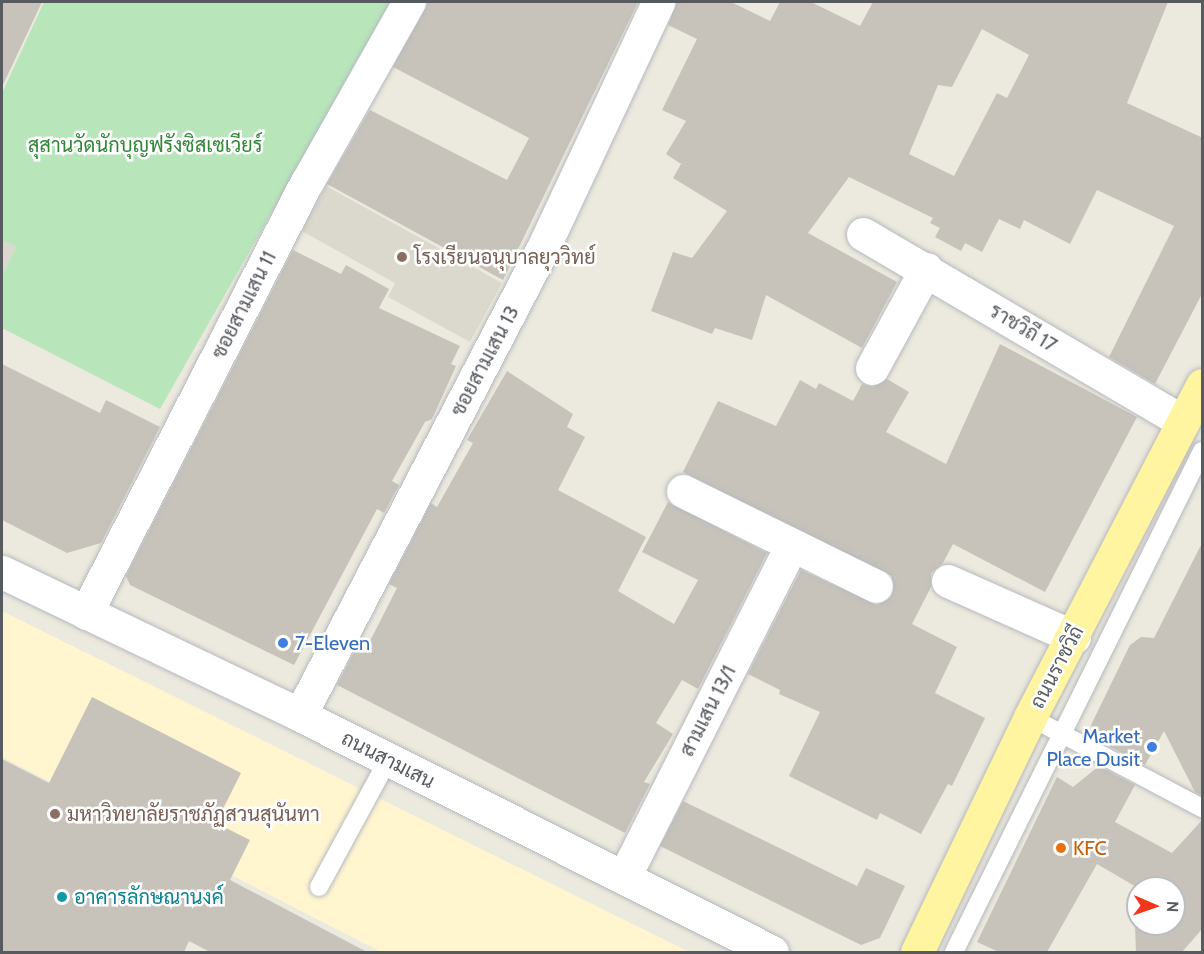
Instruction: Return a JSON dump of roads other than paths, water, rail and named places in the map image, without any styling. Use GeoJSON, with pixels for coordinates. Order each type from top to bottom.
{"type":"FeatureCollection","features":[{"type":"Feature","properties":{"kind":"main road","name":"ถนนราชวิถี"},"geometry":{"type":"LineString","coordinates":[[917,952],[1030,717],[1074,637],[1203,385]]}},
{"type":"Feature","properties":{"kind":"street","name":"ซอยสามเสน 11"},"geometry":{"type":"LineString","coordinates":[[86,613],[307,182],[409,2]]}},
{"type":"Feature","properties":{"kind":"street","name":"ซอยสามเสน 13"},"geometry":{"type":"LineString","coordinates":[[300,715],[543,248],[658,2]]}},
{"type":"Feature","properties":{"kind":"street","name":"ราชวิถี 17"},"geometry":{"type":"LineString","coordinates":[[863,234],[1183,422]]}},
{"type":"Feature","properties":{"kind":"street"},"geometry":{"type":"LineString","coordinates":[[873,368],[926,269]]}},
{"type":"Feature","properties":{"kind":"street"},"geometry":{"type":"LineString","coordinates":[[683,490],[876,586]]}},
{"type":"Feature","properties":{"kind":"street","name":"สามเสน 13/1"},"geometry":{"type":"LineString","coordinates":[[624,877],[792,545]]}},
{"type":"Feature","properties":{"kind":"street","name":"ถนนสามเสน"},"geometry":{"type":"LineString","coordinates":[[2,572],[300,715],[772,952]]}},
{"type":"Feature","properties":{"kind":"street"},"geometry":{"type":"LineString","coordinates":[[948,581],[1074,637]]}},
{"type":"Feature","properties":{"kind":"lane"},"geometry":{"type":"LineString","coordinates":[[954,952],[1203,451]]}},
{"type":"Feature","properties":{"kind":"lane"},"geometry":{"type":"LineString","coordinates":[[1030,717],[1061,736],[1203,808]]}},
{"type":"Feature","properties":{"kind":"lane"},"geometry":{"type":"LineString","coordinates":[[319,887],[388,760]]}},
{"type":"Feature","properties":{"kind":"place","name":"โรงเรียนอนุบาลยุววิทย์"},"geometry":{"type":"Point","coordinates":[402,257]}},
{"type":"Feature","properties":{"kind":"place","name":"7-Eleven"},"geometry":{"type":"Point","coordinates":[283,643]}},
{"type":"Feature","properties":{"kind":"place","name":"Market Place Dusit"},"geometry":{"type":"Point","coordinates":[1152,747]}},
{"type":"Feature","properties":{"kind":"place","name":"มหาวิทยาลัยราชภัฏสวนสุนันทา"},"geometry":{"type":"Point","coordinates":[55,814]}},
{"type":"Feature","properties":{"kind":"place","name":"KFC"},"geometry":{"type":"Point","coordinates":[1061,848]}},
{"type":"Feature","properties":{"kind":"place","name":"อาคารลักษณานงค์"},"geometry":{"type":"Point","coordinates":[62,897]}},
{"type":"Feature","properties":{"kind":"park label","name":"สุสานวัดนักบุญฟรังซิสเซเวียร์"},"geometry":{"type":"Point","coordinates":[145,145]}}]}
